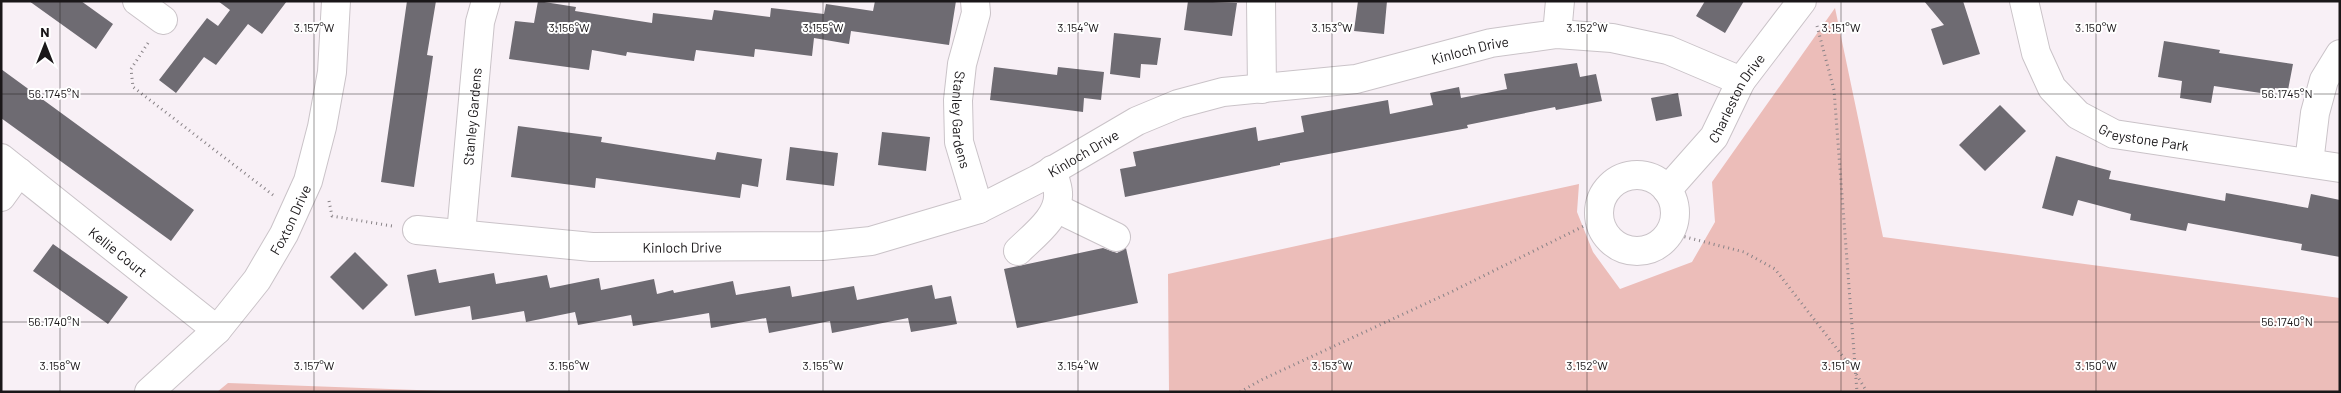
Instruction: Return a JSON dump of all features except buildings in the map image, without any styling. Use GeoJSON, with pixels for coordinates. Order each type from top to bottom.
{"type":"FeatureCollection","features":[{"type":"Feature","properties":{"kind":"street"},"geometry":{"type":"LineString","coordinates":[[137,1],[163,20]]}},
{"type":"Feature","properties":{"kind":"street","name":"Foxton Drive"},"geometry":{"type":"LineString","coordinates":[[149,392],[217,330],[257,280],[284,234],[308,181],[322,127],[332,72],[336,1]]}},
{"type":"Feature","properties":{"kind":"street","name":"Stanley Gardens"},"geometry":{"type":"LineString","coordinates":[[461,234],[480,22],[486,1]]}},
{"type":"Feature","properties":{"kind":"street","name":"Stanley Gardens"},"geometry":{"type":"LineString","coordinates":[[975,1],[976,13],[962,64],[958,100],[959,142],[979,209]]}},
{"type":"Feature","properties":{"kind":"street"},"geometry":{"type":"LineString","coordinates":[[1261,1],[1262,89]]}},
{"type":"Feature","properties":{"kind":"street"},"geometry":{"type":"LineString","coordinates":[[1558,34],[1560,1]]}},
{"type":"Feature","properties":{"kind":"street","name":"Greystone Park"},"geometry":{"type":"LineString","coordinates":[[2024,1],[2036,53],[2052,88],[2078,115],[2114,134],[2340,168]]}},
{"type":"Feature","properties":{"kind":"street","name":"Charleston Drive"},"geometry":{"type":"LineString","coordinates":[[1667,190],[1714,138],[1741,81],[1809,10]]}},
{"type":"Feature","properties":{"kind":"street","name":"Kinloch Drive"},"geometry":{"type":"LineString","coordinates":[[417,230],[592,246],[822,246],[870,241],[979,209],[1137,121],[1178,104],[1223,92],[1356,79],[1491,43],[1558,34],[1612,38],[1668,50],[1741,81]]}},
{"type":"Feature","properties":{"kind":"street"},"geometry":{"type":"LineString","coordinates":[[2308,164],[2315,113],[2324,80],[2340,54]]}},
{"type":"Feature","properties":{"kind":"street","name":"Kellie Court"},"geometry":{"type":"LineString","coordinates":[[1,196],[10,165],[217,330]]}},
{"type":"Feature","properties":{"kind":"street"},"geometry":{"type":"LineString","coordinates":[[1018,251],[1044,225],[1056,208],[1058,194],[1052,170]]}},
{"type":"Feature","properties":{"kind":"street"},"geometry":{"type":"LineString","coordinates":[[1635,175],[1647,177],[1658,182],[1667,190],[1675,211],[1670,233],[1653,248],[1630,250],[1619,246],[1610,240],[1603,230],[1600,218],[1600,206],[1612,184],[1623,178],[1635,175]]}},
{"type":"Feature","properties":{"kind":"street"},"geometry":{"type":"LineString","coordinates":[[1056,208],[1116,237]]}},
{"type":"Feature","properties":{"kind":"path"},"geometry":{"type":"LineString","coordinates":[[1809,10],[1834,90],[1857,392]]}},
{"type":"Feature","properties":{"kind":"path"},"geometry":{"type":"LineString","coordinates":[[163,20],[131,69],[133,87],[281,201]]}},
{"type":"Feature","properties":{"kind":"path"},"geometry":{"type":"LineString","coordinates":[[308,181],[327,187],[332,216],[417,230]]}},
{"type":"Feature","properties":{"kind":"path"},"geometry":{"type":"LineString","coordinates":[[1240,392],[1261,380],[1453,291],[1600,218]]}},
{"type":"Feature","properties":{"kind":"path"},"geometry":{"type":"LineString","coordinates":[[1670,233],[1744,252],[1775,269],[1855,372],[1867,392]]}},
{"type":"Feature","properties":{"kind":"shaded area"},"geometry":{"type":"Polygon","coordinates":[[[1835,8],[1883,237],[2340,298],[2340,392],[1169,392],[1168,274],[1579,184],[1577,212],[1593,252],[1620,289],[1692,262],[1715,222],[1712,182],[1835,8]]]}},
{"type":"Feature","properties":{"kind":"shaded area"},"geometry":{"type":"Polygon","coordinates":[[[228,383],[471,392],[217,392],[228,383]]]}}]}
